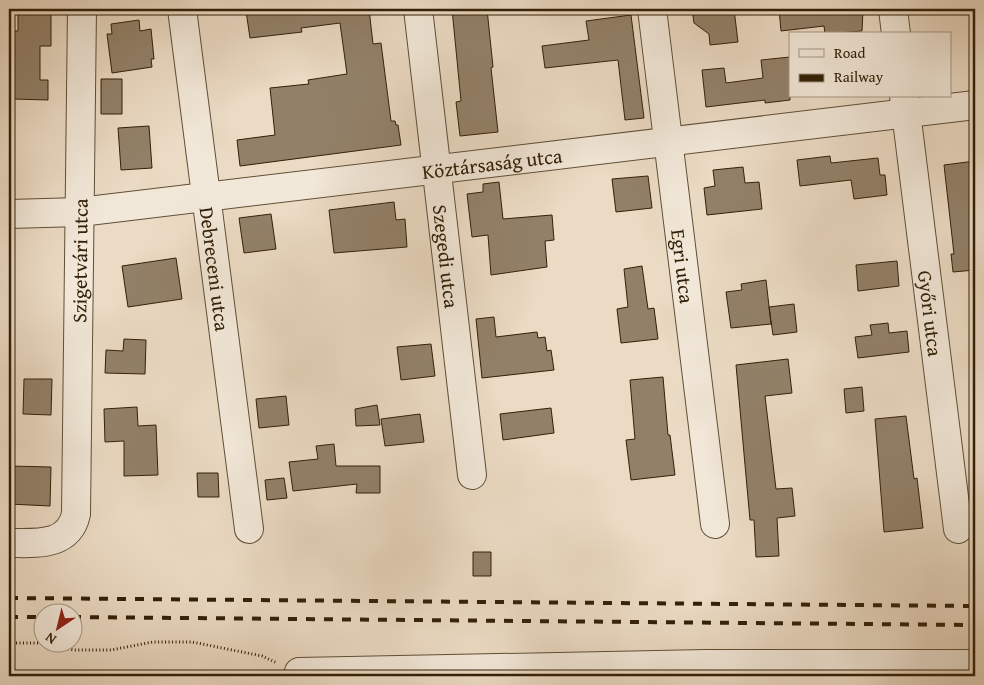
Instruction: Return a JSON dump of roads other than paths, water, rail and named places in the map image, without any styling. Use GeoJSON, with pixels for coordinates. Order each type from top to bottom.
{"type":"FeatureCollection","features":[{"type":"Feature","properties":{"kind":"street","name":"Szigetvári utca"},"geometry":{"type":"LineString","coordinates":[[9,543],[51,542],[66,533],[76,514],[82,9]]}},
{"type":"Feature","properties":{"kind":"street","name":"Debreceni utca"},"geometry":{"type":"LineString","coordinates":[[182,9],[249,529]]}},
{"type":"Feature","properties":{"kind":"street","name":"Szegedi utca"},"geometry":{"type":"LineString","coordinates":[[418,9],[472,475]]}},
{"type":"Feature","properties":{"kind":"street","name":"Egri utca"},"geometry":{"type":"LineString","coordinates":[[652,9],[715,524]]}},
{"type":"Feature","properties":{"kind":"street"},"geometry":{"type":"LineString","coordinates":[[893,9],[896,32]]}},
{"type":"Feature","properties":{"kind":"street","name":"Köztársaság utca"},"geometry":{"type":"LineString","coordinates":[[9,214],[80,212],[669,141],[905,105],[975,105]]}},
{"type":"Feature","properties":{"kind":"street","name":"Győri utca"},"geometry":{"type":"LineString","coordinates":[[905,105],[958,529]]}},
{"type":"Feature","properties":{"kind":"street"},"geometry":{"type":"LineString","coordinates":[[299,672],[706,670],[975,664]]}},
{"type":"Feature","properties":{"kind":"railway"},"geometry":{"type":"LineString","coordinates":[[9,598],[975,606]]}},
{"type":"Feature","properties":{"kind":"railway"},"geometry":{"type":"LineString","coordinates":[[9,617],[32,617]]}},
{"type":"Feature","properties":{"kind":"railway"},"geometry":{"type":"LineString","coordinates":[[82,617],[975,625]]}}]}
